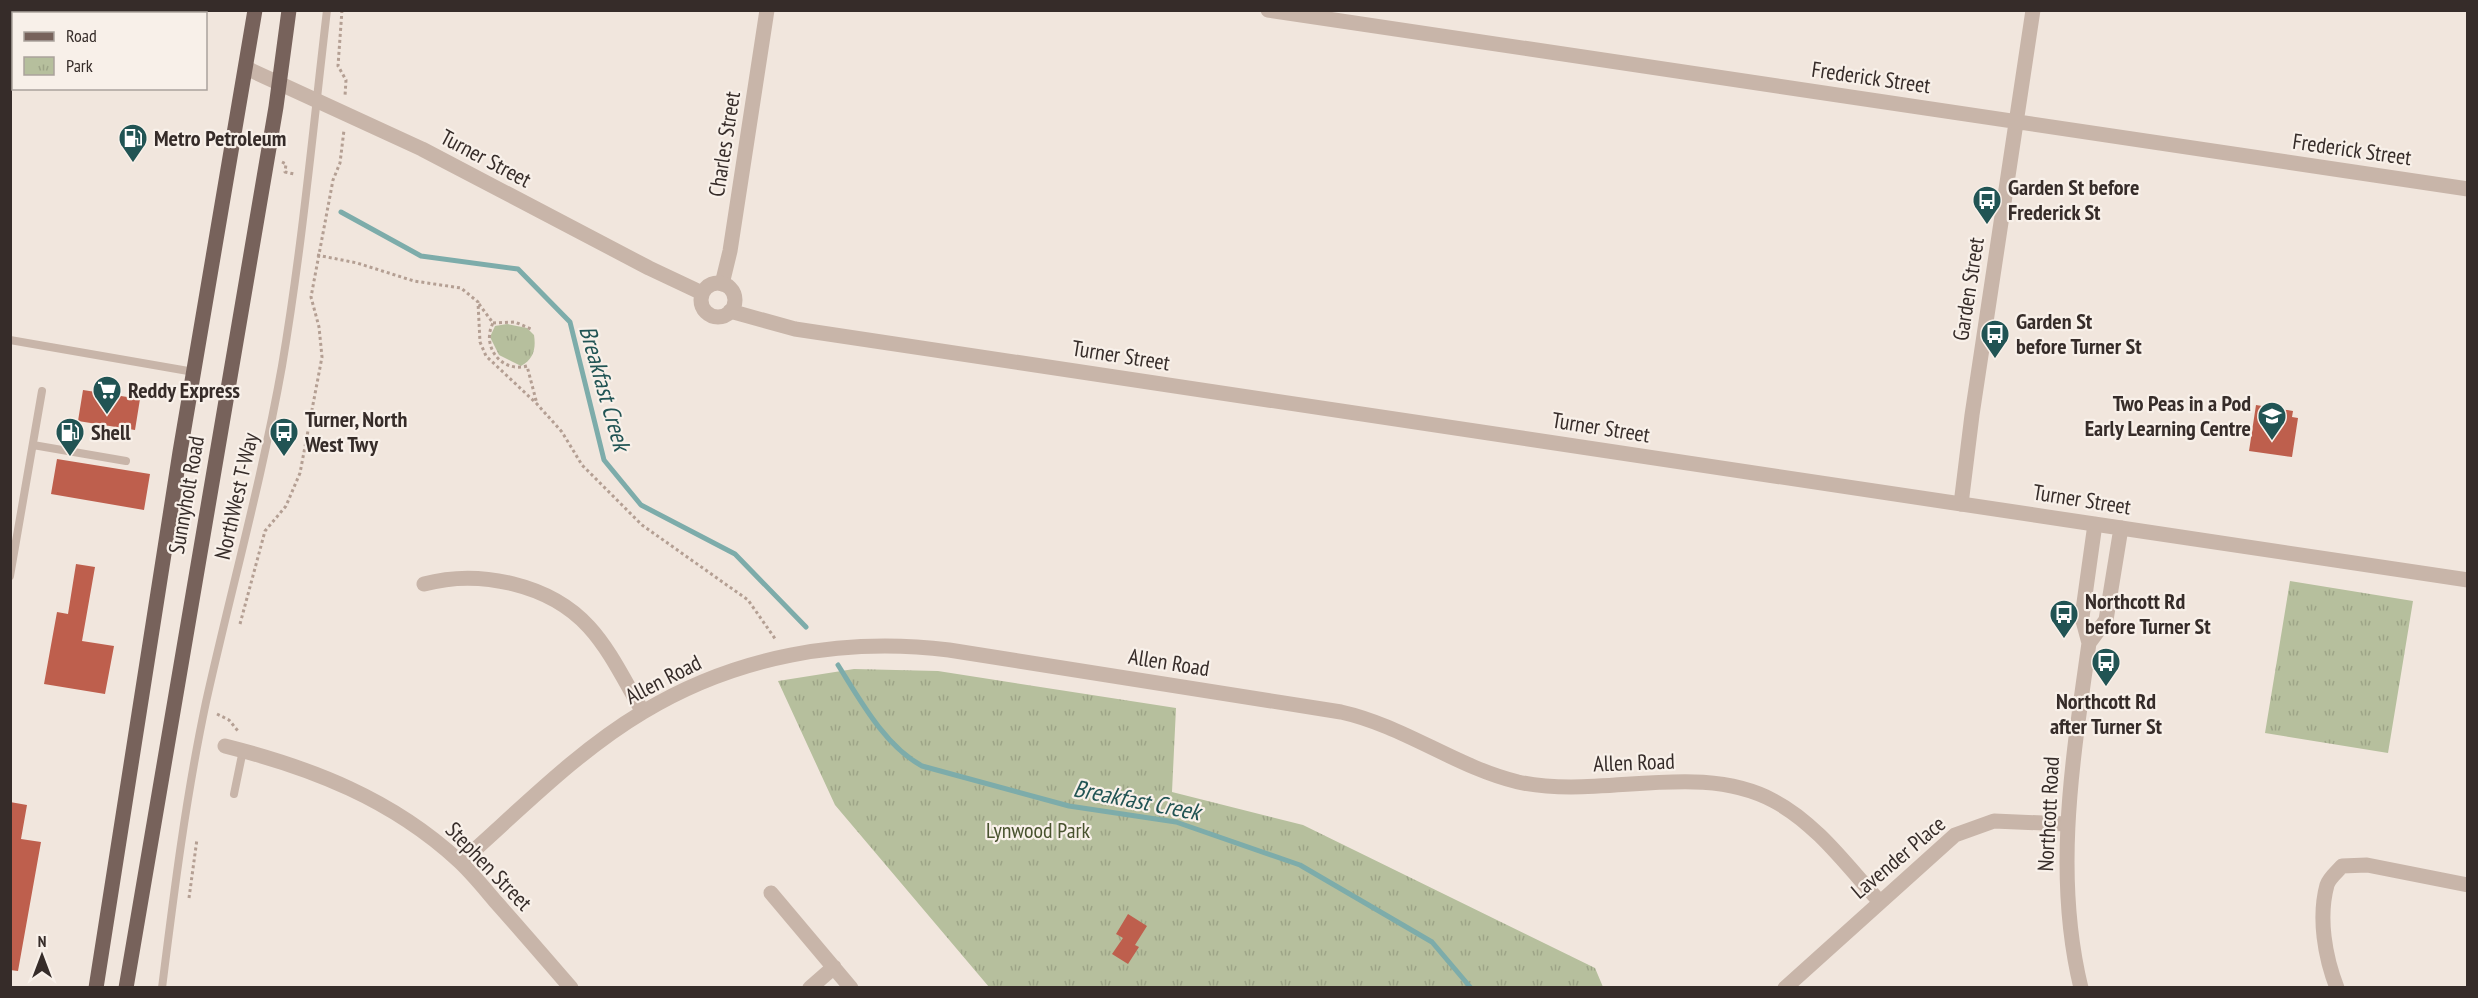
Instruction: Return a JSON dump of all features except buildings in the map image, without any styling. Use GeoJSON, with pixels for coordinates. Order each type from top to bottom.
{"type":"FeatureCollection","features":[{"type":"Feature","properties":{"kind":"main road","name":"Sunnyholt Road"},"geometry":{"type":"LineString","coordinates":[[96,987],[194,372],[255,10]]}},
{"type":"Feature","properties":{"kind":"main road","name":"Sunnyholt Road"},"geometry":{"type":"LineString","coordinates":[[126,987],[280,82],[289,10]]}},
{"type":"Feature","properties":{"kind":"street","name":"Charles Street"},"geometry":{"type":"LineString","coordinates":[[722,284],[730,251],[767,10]]}},
{"type":"Feature","properties":{"kind":"street","name":"Frederick Street"},"geometry":{"type":"LineString","coordinates":[[1268,10],[2468,189]]}},
{"type":"Feature","properties":{"kind":"street","name":"Garden Street"},"geometry":{"type":"LineString","coordinates":[[1961,504],[1972,416],[2033,10]]}},
{"type":"Feature","properties":{"kind":"street","name":"Turner Street"},"geometry":{"type":"LineString","coordinates":[[246,68],[422,149],[649,268],[702,293]]}},
{"type":"Feature","properties":{"kind":"street"},"geometry":{"type":"LineString","coordinates":[[722,284],[734,295],[730,311],[722,316],[706,312],[701,304],[702,293],[708,286],[722,284]]}},
{"type":"Feature","properties":{"kind":"street","name":"Turner Street"},"geometry":{"type":"LineString","coordinates":[[730,311],[795,329],[2468,580]]}},
{"type":"Feature","properties":{"kind":"street","name":"Northcott Road"},"geometry":{"type":"LineString","coordinates":[[2081,987],[2071,938],[2067,897],[2067,824],[2089,643],[2082,617],[2095,524]]}},
{"type":"Feature","properties":{"kind":"street","name":"Northcott Road"},"geometry":{"type":"LineString","coordinates":[[2089,643],[2106,620],[2121,528]]}},
{"type":"Feature","properties":{"kind":"street"},"geometry":{"type":"LineString","coordinates":[[424,584],[446,578],[469,577],[512,584],[564,605],[588,626],[602,643],[643,712]]}},
{"type":"Feature","properties":{"kind":"street","name":"Allen Road"},"geometry":{"type":"LineString","coordinates":[[460,862],[592,747],[643,712],[724,673],[790,655],[870,645],[949,650],[1356,716],[1401,731],[1492,774],[1535,785],[1562,788],[1713,783],[1745,789],[1775,801],[1796,815],[1880,901]]}},
{"type":"Feature","properties":{"kind":"street","name":"Stephen Street"},"geometry":{"type":"LineString","coordinates":[[225,746],[301,767],[364,794],[420,829],[460,862],[571,987]]}},
{"type":"Feature","properties":{"kind":"street","name":"Lavender Place"},"geometry":{"type":"LineString","coordinates":[[1785,987],[1944,843],[1967,829],[2007,820],[2067,824]]}},
{"type":"Feature","properties":{"kind":"street"},"geometry":{"type":"LineString","coordinates":[[2337,987],[2327,962],[2324,917],[2328,883],[2342,866],[2367,865],[2468,885]]}},
{"type":"Feature","properties":{"kind":"street"},"geometry":{"type":"LineString","coordinates":[[771,893],[851,987]]}},
{"type":"Feature","properties":{"kind":"street"},"geometry":{"type":"LineString","coordinates":[[810,987],[834,967]]}},
{"type":"Feature","properties":{"kind":"lane","name":"NorthWest T-Way"},"geometry":{"type":"LineString","coordinates":[[162,987],[176,876],[198,742],[257,488],[282,367],[309,186],[327,10]]}},
{"type":"Feature","properties":{"kind":"lane"},"geometry":{"type":"LineString","coordinates":[[10,340],[194,372]]}},
{"type":"Feature","properties":{"kind":"lane"},"geometry":{"type":"LineString","coordinates":[[10,576],[42,391]]}},
{"type":"Feature","properties":{"kind":"lane"},"geometry":{"type":"LineString","coordinates":[[33,445],[126,461]]}},
{"type":"Feature","properties":{"kind":"lane"},"geometry":{"type":"LineString","coordinates":[[234,794],[243,750]]}},
{"type":"Feature","properties":{"kind":"path"},"geometry":{"type":"LineString","coordinates":[[238,630],[265,531],[286,506],[300,474],[322,357],[319,327],[311,297],[317,255],[333,180],[341,157],[346,80],[338,66],[342,10]]}},
{"type":"Feature","properties":{"kind":"path"},"geometry":{"type":"LineString","coordinates":[[280,161],[286,164],[285,172],[294,174]]}},
{"type":"Feature","properties":{"kind":"path"},"geometry":{"type":"LineString","coordinates":[[317,255],[357,263],[414,282],[460,288],[478,302],[493,323]]}},
{"type":"Feature","properties":{"kind":"path"},"geometry":{"type":"LineString","coordinates":[[478,302],[480,342],[486,356],[537,404],[562,432],[582,465],[642,525],[748,600],[776,640]]}},
{"type":"Feature","properties":{"kind":"path"},"geometry":{"type":"LineString","coordinates":[[493,323],[515,322],[531,329]]}},
{"type":"Feature","properties":{"kind":"path"},"geometry":{"type":"LineString","coordinates":[[493,323],[489,332],[490,346],[505,365],[516,369],[527,366],[537,404]]}},
{"type":"Feature","properties":{"kind":"path"},"geometry":{"type":"LineString","coordinates":[[215,725],[219,704]]}},
{"type":"Feature","properties":{"kind":"path"},"geometry":{"type":"LineString","coordinates":[[217,714],[229,720],[234,729],[243,734]]}},
{"type":"Feature","properties":{"kind":"path"},"geometry":{"type":"LineString","coordinates":[[188,906],[197,836]]}},
{"type":"Feature","properties":{"kind":"green space"},"geometry":{"type":"Polygon","coordinates":[[[507,324],[527,328],[534,335],[533,353],[529,360],[521,366],[499,355],[490,337],[495,326],[507,324]]]}},
{"type":"Feature","properties":{"kind":"green space"},"geometry":{"type":"Polygon","coordinates":[[[2290,581],[2413,601],[2388,753],[2265,733],[2290,581]]]}},
{"type":"Feature","properties":{"kind":"green space","name":"Lynwood Park"},"geometry":{"type":"Polygon","coordinates":[[[854,669],[938,671],[1176,708],[1172,792],[1303,825],[1595,968],[1603,987],[989,987],[835,805],[778,681],[854,669]]]}},
{"type":"Feature","properties":{"kind":"waterway","name":"Breakfast Creek"},"geometry":{"type":"LineString","coordinates":[[341,212],[421,256],[518,269],[570,322],[604,460],[641,505],[735,554],[806,627]]}},
{"type":"Feature","properties":{"kind":"waterway","name":"Breakfast Creek"},"geometry":{"type":"LineString","coordinates":[[838,665],[874,721],[896,747],[922,766],[1069,806],[1176,822],[1300,865],[1432,942],[1471,988]]}},
{"type":"Feature","properties":{"kind":"place","name":"Metro Petroleum"},"geometry":{"type":"Point","coordinates":[133,164]}},
{"type":"Feature","properties":{"kind":"place","name":"Garden St before Frederick St"},"geometry":{"type":"Point","coordinates":[1987,226]}},
{"type":"Feature","properties":{"kind":"place","name":"Garden St before Turner St"},"geometry":{"type":"Point","coordinates":[1995,360]}},
{"type":"Feature","properties":{"kind":"place","name":"Reddy Express"},"geometry":{"type":"Point","coordinates":[107,416]}},
{"type":"Feature","properties":{"kind":"place","name":"Two Peas in a Pod Early Learning Centre"},"geometry":{"type":"Point","coordinates":[2272,442]}},
{"type":"Feature","properties":{"kind":"place","name":"Shell"},"geometry":{"type":"Point","coordinates":[70,458]}},
{"type":"Feature","properties":{"kind":"place","name":"Turner, North West Twy"},"geometry":{"type":"Point","coordinates":[284,458]}},
{"type":"Feature","properties":{"kind":"place","name":"Northcott Rd before Turner St"},"geometry":{"type":"Point","coordinates":[2064,640]}},
{"type":"Feature","properties":{"kind":"place","name":"Northcott Rd after Turner St"},"geometry":{"type":"Point","coordinates":[2106,688]}}]}
